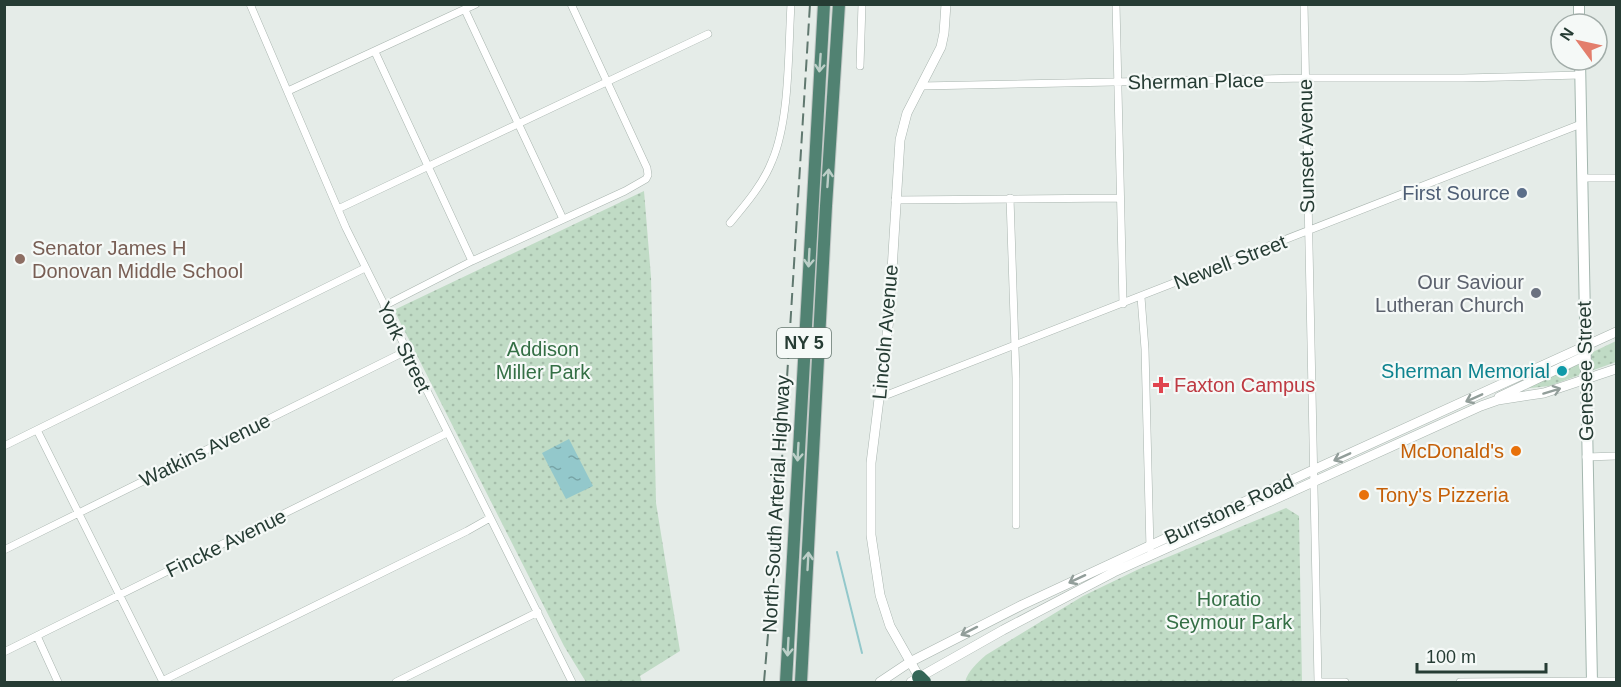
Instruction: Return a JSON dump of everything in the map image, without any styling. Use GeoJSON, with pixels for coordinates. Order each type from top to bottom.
{"type":"FeatureCollection","features":[{"type":"Feature","properties":{"kind":"highway","name":"North-South Arterial Highway"},"geometry":{"type":"LineString","coordinates":[[786,682],[824,4]]}},
{"type":"Feature","properties":{"kind":"highway","name":"North-South Arterial Highway"},"geometry":{"type":"LineString","coordinates":[[801,682],[839,4]]}},
{"type":"Feature","properties":{"kind":"main road","name":"Genesee Street"},"geometry":{"type":"LineString","coordinates":[[1580,75],[1592,681]]}},
{"type":"Feature","properties":{"kind":"street","name":"York Street"},"geometry":{"type":"LineString","coordinates":[[250,4],[365,268],[572,682]]}},
{"type":"Feature","properties":{"kind":"street"},"geometry":{"type":"LineString","coordinates":[[288,91],[476,4]]}},
{"type":"Feature","properties":{"kind":"street"},"geometry":{"type":"LineString","coordinates":[[384,306],[472,261],[625,191],[646,179],[647,168],[570,4]]}},
{"type":"Feature","properties":{"kind":"street"},"geometry":{"type":"LineString","coordinates":[[730,223],[753,195],[772,163],[780,141],[784,118],[791,4]]}},
{"type":"Feature","properties":{"kind":"street"},"geometry":{"type":"LineString","coordinates":[[860,66],[862,4]]}},
{"type":"Feature","properties":{"kind":"street","name":"Lincoln Avenue"},"geometry":{"type":"LineString","coordinates":[[918,681],[890,626],[880,595],[871,535],[871,463],[889,319],[900,140],[907,112],[941,47],[946,4]]}},
{"type":"Feature","properties":{"kind":"street"},"geometry":{"type":"LineString","coordinates":[[1116,4],[1123,304]]}},
{"type":"Feature","properties":{"kind":"street","name":"Sunset Avenue"},"geometry":{"type":"LineString","coordinates":[[1304,4],[1318,682]]}},
{"type":"Feature","properties":{"kind":"street"},"geometry":{"type":"LineString","coordinates":[[465,10],[563,219]]}},
{"type":"Feature","properties":{"kind":"street"},"geometry":{"type":"LineString","coordinates":[[338,209],[708,34]]}},
{"type":"Feature","properties":{"kind":"street"},"geometry":{"type":"LineString","coordinates":[[375,52],[472,261]]}},
{"type":"Feature","properties":{"kind":"street","name":"Sherman Place"},"geometry":{"type":"LineString","coordinates":[[921,86],[1580,75]]}},
{"type":"Feature","properties":{"kind":"street","name":"Newell Street"},"geometry":{"type":"LineString","coordinates":[[879,398],[1581,124]]}},
{"type":"Feature","properties":{"kind":"street"},"geometry":{"type":"LineString","coordinates":[[1582,178],[1617,178]]}},
{"type":"Feature","properties":{"kind":"street"},"geometry":{"type":"LineString","coordinates":[[1011,198],[1016,378],[1016,525]]}},
{"type":"Feature","properties":{"kind":"street"},"geometry":{"type":"LineString","coordinates":[[895,200],[1120,198]]}},
{"type":"Feature","properties":{"kind":"street"},"geometry":{"type":"LineString","coordinates":[[4,446],[365,268]]}},
{"type":"Feature","properties":{"kind":"street"},"geometry":{"type":"LineString","coordinates":[[1141,297],[1145,349],[1150,551]]}},
{"type":"Feature","properties":{"kind":"street"},"geometry":{"type":"LineString","coordinates":[[1481,406],[1585,352],[1617,332]]}},
{"type":"Feature","properties":{"kind":"street","name":"Watkins Avenue"},"geometry":{"type":"LineString","coordinates":[[4,550],[406,351]]}},
{"type":"Feature","properties":{"kind":"street","name":"Burrstone Road"},"geometry":{"type":"LineString","coordinates":[[918,681],[1003,630],[1150,551],[1313,470],[1585,352]]}},
{"type":"Feature","properties":{"kind":"street","name":"Burrstone Road"},"geometry":{"type":"LineString","coordinates":[[880,682],[910,662],[1012,610],[1481,406],[1498,400],[1532,396],[1617,369]]}},
{"type":"Feature","properties":{"kind":"street"},"geometry":{"type":"LineString","coordinates":[[37,430],[162,682],[490,518]]}},
{"type":"Feature","properties":{"kind":"street","name":"Fincke Avenue"},"geometry":{"type":"LineString","coordinates":[[4,652],[447,433]]}},
{"type":"Feature","properties":{"kind":"street"},"geometry":{"type":"LineString","coordinates":[[1587,457],[1617,456]]}},
{"type":"Feature","properties":{"kind":"street"},"geometry":{"type":"LineString","coordinates":[[396,682],[538,612]]}},
{"type":"Feature","properties":{"kind":"street"},"geometry":{"type":"LineString","coordinates":[[37,636],[58,682]]}},
{"type":"Feature","properties":{"kind":"street"},"geometry":{"type":"LineString","coordinates":[[1460,682],[1617,681]]}},
{"type":"Feature","properties":{"kind":"street"},"geometry":{"type":"LineString","coordinates":[[1318,682],[1346,682]]}},
{"type":"Feature","properties":{"kind":"green space","name":"Addison Miller Park"},"geometry":{"type":"Polygon","coordinates":[[[644,191],[651,277],[656,503],[680,651],[640,676],[642,682],[586,682],[564,646],[394,310],[644,191]]]}},
{"type":"Feature","properties":{"kind":"green space"},"geometry":{"type":"Polygon","coordinates":[[[1616,341],[1616,362],[1549,386],[1513,390],[1616,341]]]}},
{"type":"Feature","properties":{"kind":"green space","name":"Horatio Seymour Park"},"geometry":{"type":"Polygon","coordinates":[[[1286,508],[1299,516],[1302,682],[965,682],[976,664],[986,655],[1083,596],[1139,569],[1286,508]]]}},
{"type":"Feature","properties":{"kind":"water"},"geometry":{"type":"Polygon","coordinates":[[[569,439],[593,486],[566,499],[542,453],[569,439]]]}},
{"type":"Feature","properties":{"kind":"waterway"},"geometry":{"type":"LineString","coordinates":[[837,552],[862,653]]}},
{"type":"Feature","properties":{"kind":"railway"},"geometry":{"type":"LineString","coordinates":[[764,682],[780,492],[810,4]]}},
{"type":"Feature","properties":{"kind":"place","name":"First Source"},"geometry":{"type":"Point","coordinates":[1522,193]}},
{"type":"Feature","properties":{"kind":"place","name":"Senator James H Donovan Middle School"},"geometry":{"type":"Point","coordinates":[20,259]}},
{"type":"Feature","properties":{"kind":"place","name":"Our Saviour Lutheran Church"},"geometry":{"type":"Point","coordinates":[1536,293]}},
{"type":"Feature","properties":{"kind":"place","name":"Sherman Memorial"},"geometry":{"type":"Point","coordinates":[1562,371]}},
{"type":"Feature","properties":{"kind":"place","name":"Faxton Campus"},"geometry":{"type":"Point","coordinates":[1161,385]}},
{"type":"Feature","properties":{"kind":"place","name":"McDonald's"},"geometry":{"type":"Point","coordinates":[1516,451]}},
{"type":"Feature","properties":{"kind":"place","name":"Tony's Pizzeria"},"geometry":{"type":"Point","coordinates":[1364,495]}}]}
